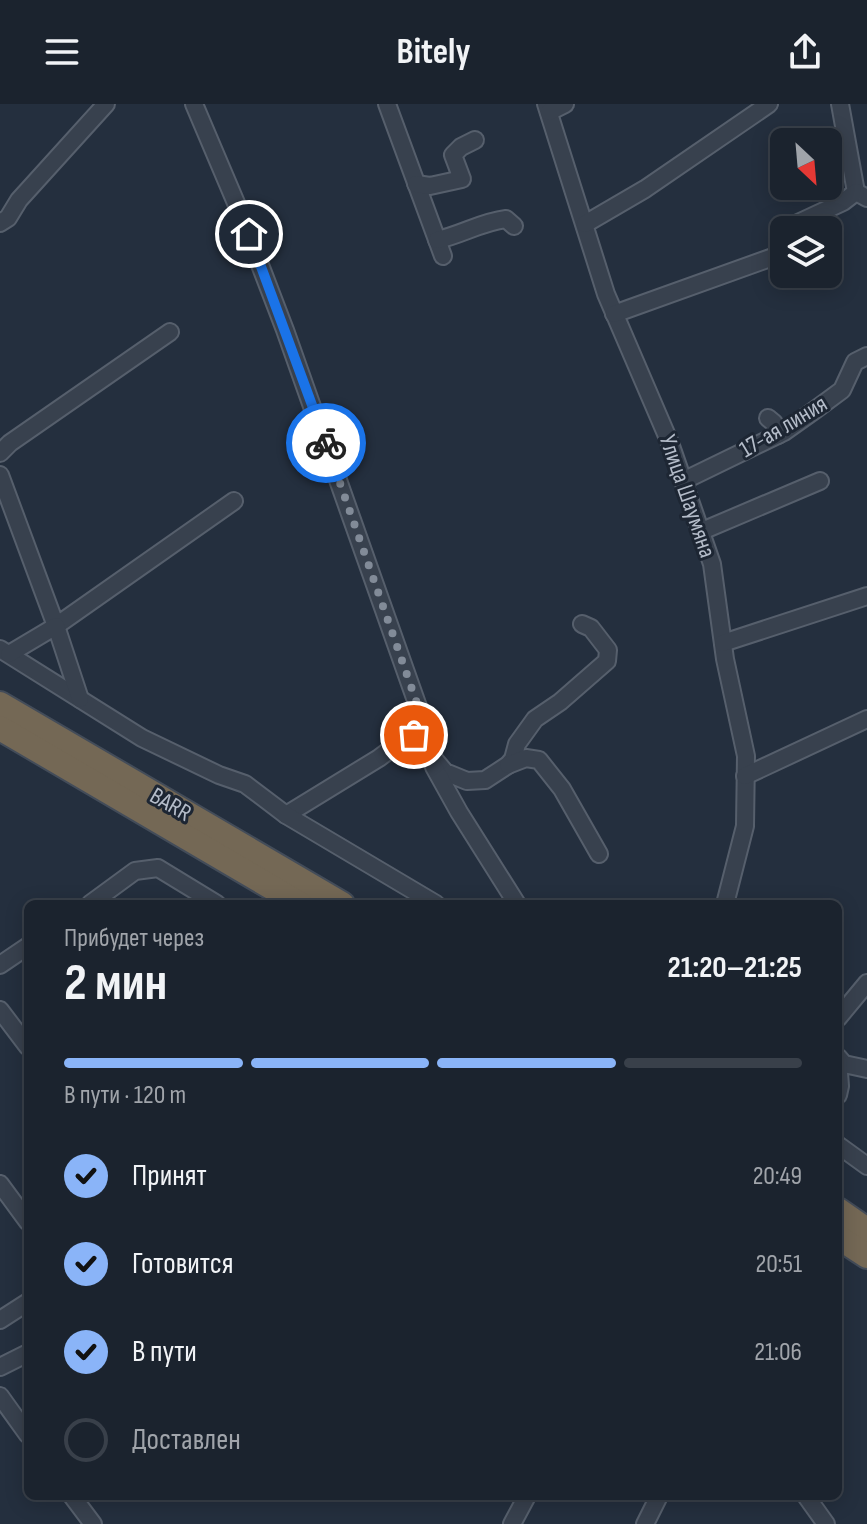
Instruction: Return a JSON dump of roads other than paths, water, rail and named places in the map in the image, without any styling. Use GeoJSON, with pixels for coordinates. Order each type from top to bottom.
{"type":"FeatureCollection","features":[{"type":"Feature","properties":{"kind":"highway","name":"BARR"},"geometry":{"type":"LineString","coordinates":[[0,704],[335,900]]}},
{"type":"Feature","properties":{"kind":"highway","name":"BARR"},"geometry":{"type":"LineString","coordinates":[[0,728],[293,900]]}},
{"type":"Feature","properties":{"kind":"highway"},"geometry":{"type":"LineString","coordinates":[[842,1213],[867,1230]]}},
{"type":"Feature","properties":{"kind":"highway"},"geometry":{"type":"LineString","coordinates":[[842,1240],[867,1256]]}},
{"type":"Feature","properties":{"kind":"street"},"geometry":{"type":"LineString","coordinates":[[0,223],[8,218],[19,200],[106,104]]}},
{"type":"Feature","properties":{"kind":"street"},"geometry":{"type":"LineString","coordinates":[[194,104],[285,330],[421,715],[407,737],[379,758],[286,815]]}},
{"type":"Feature","properties":{"kind":"street"},"geometry":{"type":"LineString","coordinates":[[387,104],[440,248],[452,237],[490,221],[506,219],[514,226]]}},
{"type":"Feature","properties":{"kind":"street"},"geometry":{"type":"LineString","coordinates":[[548,108],[565,104]]}},
{"type":"Feature","properties":{"kind":"street"},"geometry":{"type":"LineString","coordinates":[[585,224],[645,189],[769,104]]}},
{"type":"Feature","properties":{"kind":"street"},"geometry":{"type":"LineString","coordinates":[[817,216],[862,195],[840,104]]}},
{"type":"Feature","properties":{"kind":"street","name":"Улица Шаумяна"},"geometry":{"type":"LineString","coordinates":[[548,108],[614,314],[670,443],[712,564],[723,643],[743,736],[745,776],[745,826],[726,900]]}},
{"type":"Feature","properties":{"kind":"street"},"geometry":{"type":"LineString","coordinates":[[416,184],[430,186],[462,179],[453,155],[475,140]]}},
{"type":"Feature","properties":{"kind":"street"},"geometry":{"type":"LineString","coordinates":[[614,314],[770,258]]}},
{"type":"Feature","properties":{"kind":"street"},"geometry":{"type":"LineString","coordinates":[[0,453],[170,332]]}},
{"type":"Feature","properties":{"kind":"street","name":"17-ая линия"},"geometry":{"type":"LineString","coordinates":[[683,481],[778,435],[842,390],[855,362],[867,356]]}},
{"type":"Feature","properties":{"kind":"street"},"geometry":{"type":"LineString","coordinates":[[768,418],[778,429],[778,435]]}},
{"type":"Feature","properties":{"kind":"street"},"geometry":{"type":"LineString","coordinates":[[0,475],[80,699]]}},
{"type":"Feature","properties":{"kind":"street"},"geometry":{"type":"LineString","coordinates":[[702,531],[820,481]]}},
{"type":"Feature","properties":{"kind":"street"},"geometry":{"type":"LineString","coordinates":[[5,652],[56,626],[234,501]]}},
{"type":"Feature","properties":{"kind":"street"},"geometry":{"type":"LineString","coordinates":[[723,643],[867,596]]}},
{"type":"Feature","properties":{"kind":"street"},"geometry":{"type":"LineString","coordinates":[[508,765],[517,744],[535,719],[560,702],[607,661],[608,650],[591,628],[582,624]]}},
{"type":"Feature","properties":{"kind":"street"},"geometry":{"type":"LineString","coordinates":[[5,652],[142,738],[245,784],[286,815],[429,900]]}},
{"type":"Feature","properties":{"kind":"street"},"geometry":{"type":"LineString","coordinates":[[745,776],[867,719]]}},
{"type":"Feature","properties":{"kind":"street"},"geometry":{"type":"LineString","coordinates":[[407,737],[414,735],[445,772],[467,781],[485,780],[526,758],[539,760],[562,789],[599,854]]}},
{"type":"Feature","properties":{"kind":"street"},"geometry":{"type":"LineString","coordinates":[[428,750],[432,764],[459,812],[514,900]]}},
{"type":"Feature","properties":{"kind":"street"},"geometry":{"type":"LineString","coordinates":[[95,900],[135,871],[158,868],[210,900]]}},
{"type":"Feature","properties":{"kind":"street"},"geometry":{"type":"LineString","coordinates":[[0,965],[24,949]]}},
{"type":"Feature","properties":{"kind":"street"},"geometry":{"type":"LineString","coordinates":[[842,1013],[867,983]]}},
{"type":"Feature","properties":{"kind":"street"},"geometry":{"type":"LineString","coordinates":[[0,1010],[24,1042]]}},
{"type":"Feature","properties":{"kind":"street"},"geometry":{"type":"LineString","coordinates":[[842,1062],[861,1068]]}},
{"type":"Feature","properties":{"kind":"street"},"geometry":{"type":"LineString","coordinates":[[842,1085],[850,1069],[861,1068]]}},
{"type":"Feature","properties":{"kind":"street"},"geometry":{"type":"LineString","coordinates":[[842,1148],[867,1166]]}},
{"type":"Feature","properties":{"kind":"street"},"geometry":{"type":"LineString","coordinates":[[0,1184],[24,1217]]}},
{"type":"Feature","properties":{"kind":"street"},"geometry":{"type":"LineString","coordinates":[[0,1320],[24,1305]]}},
{"type":"Feature","properties":{"kind":"street"},"geometry":{"type":"LineString","coordinates":[[0,1367],[24,1355]]}},
{"type":"Feature","properties":{"kind":"street"},"geometry":{"type":"LineString","coordinates":[[0,1396],[24,1429]]}},
{"type":"Feature","properties":{"kind":"street"},"geometry":{"type":"LineString","coordinates":[[75,1500],[93,1524]]}},
{"type":"Feature","properties":{"kind":"street"},"geometry":{"type":"LineString","coordinates":[[512,1524],[525,1500]]}},
{"type":"Feature","properties":{"kind":"street"},"geometry":{"type":"LineString","coordinates":[[645,1524],[657,1500]]}},
{"type":"Feature","properties":{"kind":"street"},"geometry":{"type":"LineString","coordinates":[[809,1500],[826,1524]]}}]}
